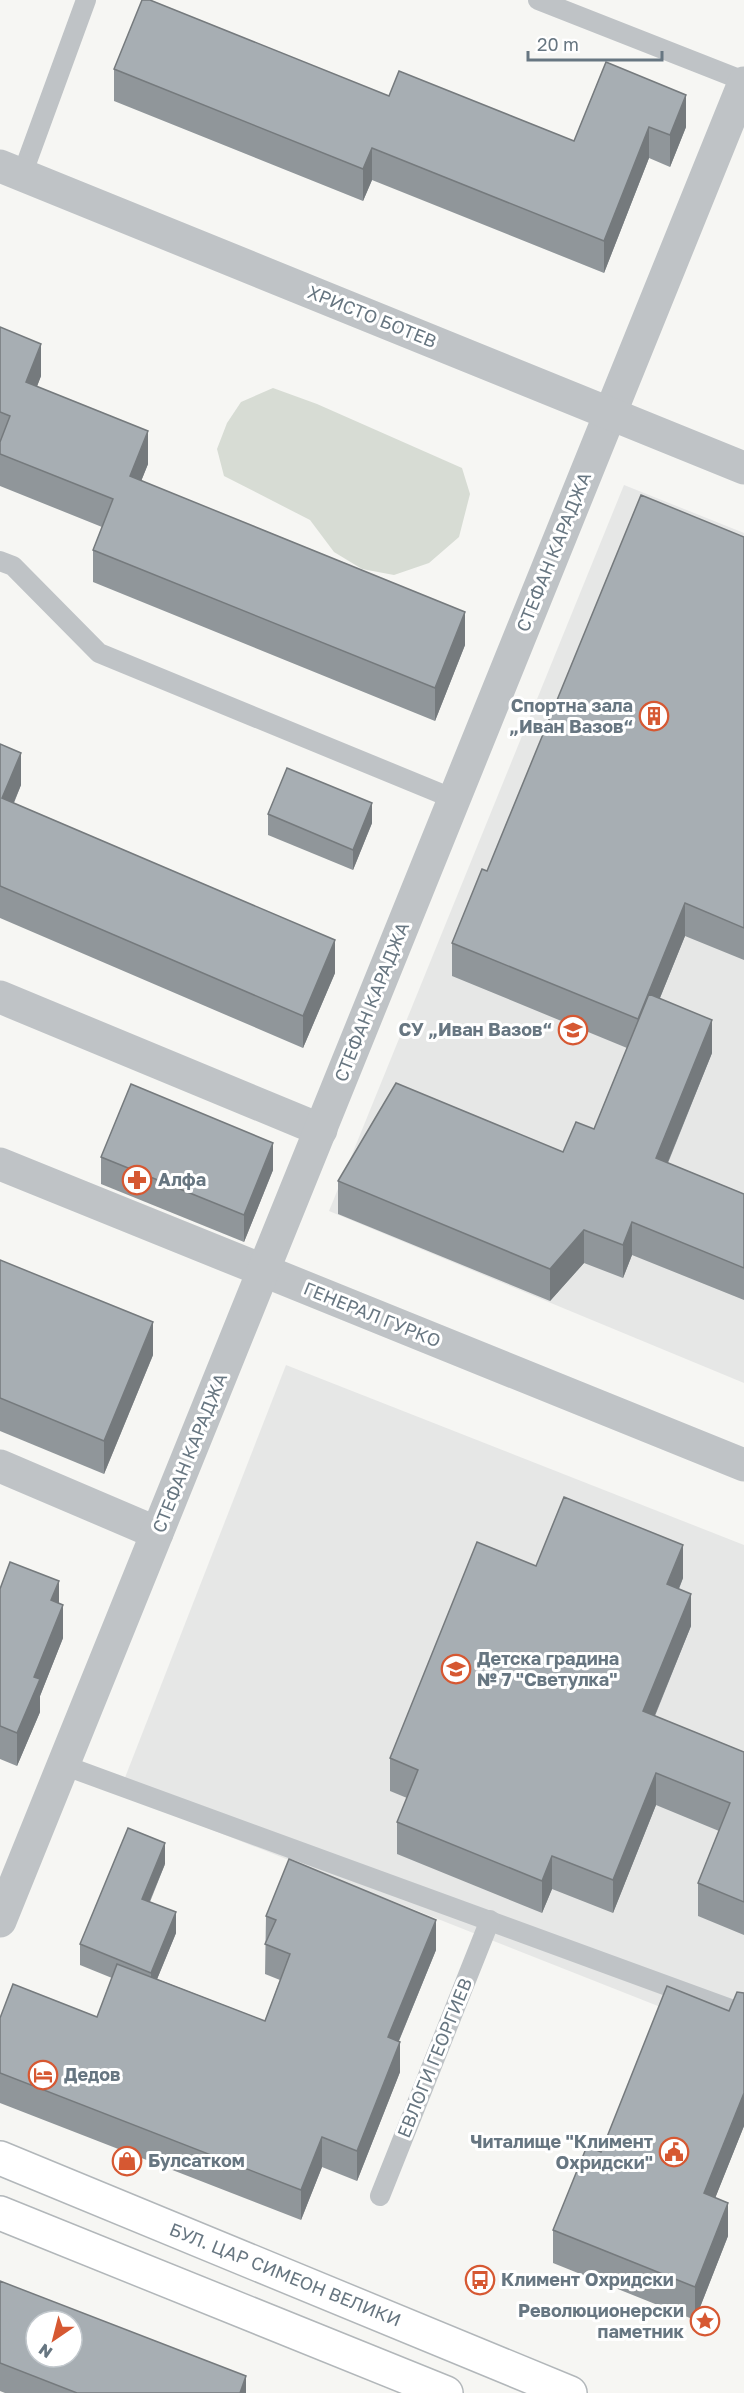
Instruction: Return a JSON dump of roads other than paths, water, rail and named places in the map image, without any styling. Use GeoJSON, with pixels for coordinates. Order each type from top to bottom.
{"type":"FeatureCollection","features":[{"type":"Feature","properties":{"kind":"main road","name":"БУЛ. ЦАР СИМЕОН ВЕЛИКИ"},"geometry":{"type":"LineString","coordinates":[[0,2158],[570,2393]]}},
{"type":"Feature","properties":{"kind":"main road"},"geometry":{"type":"LineString","coordinates":[[0,2213],[446,2393]]}},
{"type":"Feature","properties":{"kind":"street","name":"СТЕФАН КАРАДЖА"},"geometry":{"type":"LineString","coordinates":[[0,1921],[744,82]]}},
{"type":"Feature","properties":{"kind":"street","name":"ХРИСТО БОТЕВ"},"geometry":{"type":"LineString","coordinates":[[11,170],[744,468]]}},
{"type":"Feature","properties":{"kind":"street"},"geometry":{"type":"LineString","coordinates":[[0,997],[321,1130]]}},
{"type":"Feature","properties":{"kind":"street","name":"ГЕНЕРАЛ ГУРКО"},"geometry":{"type":"LineString","coordinates":[[0,1164],[744,1465]]}},
{"type":"Feature","properties":{"kind":"street"},"geometry":{"type":"LineString","coordinates":[[0,1466],[158,1533]]}},
{"type":"Feature","properties":{"kind":"lane"},"geometry":{"type":"LineString","coordinates":[[11,170],[86,0]]}},
{"type":"Feature","properties":{"kind":"lane"},"geometry":{"type":"LineString","coordinates":[[538,0],[744,82]]}},
{"type":"Feature","properties":{"kind":"lane"},"geometry":{"type":"LineString","coordinates":[[0,561],[13,566],[99,652],[454,799]]}},
{"type":"Feature","properties":{"kind":"lane"},"geometry":{"type":"LineString","coordinates":[[63,1765],[744,2014]]}},
{"type":"Feature","properties":{"kind":"lane","name":"ЕВЛОГИ ГЕОРГИЕВ"},"geometry":{"type":"LineString","coordinates":[[380,2196],[490,1920]]}},
{"type":"Feature","properties":{"kind":"place","name":"Спортна зала „Иван Вазов“"},"geometry":{"type":"Point","coordinates":[654,716]}},
{"type":"Feature","properties":{"kind":"place","name":"СУ „Иван Вазов“"},"geometry":{"type":"Point","coordinates":[573,1030]}},
{"type":"Feature","properties":{"kind":"place","name":"Алфа"},"geometry":{"type":"Point","coordinates":[137,1180]}},
{"type":"Feature","properties":{"kind":"place","name":"Детска градина № 7 \"Светулка\""},"geometry":{"type":"Point","coordinates":[456,1669]}},
{"type":"Feature","properties":{"kind":"place","name":"Дедов"},"geometry":{"type":"Point","coordinates":[43,2075]}},
{"type":"Feature","properties":{"kind":"place","name":"Читалище \"Климент Охридски\""},"geometry":{"type":"Point","coordinates":[674,2152]}},
{"type":"Feature","properties":{"kind":"place","name":"Булсатком"},"geometry":{"type":"Point","coordinates":[127,2161]}},
{"type":"Feature","properties":{"kind":"place","name":"Климент Охридски"},"geometry":{"type":"Point","coordinates":[480,2280]}},
{"type":"Feature","properties":{"kind":"place","name":"Революционерски паметник"},"geometry":{"type":"Point","coordinates":[705,2321]}}]}
